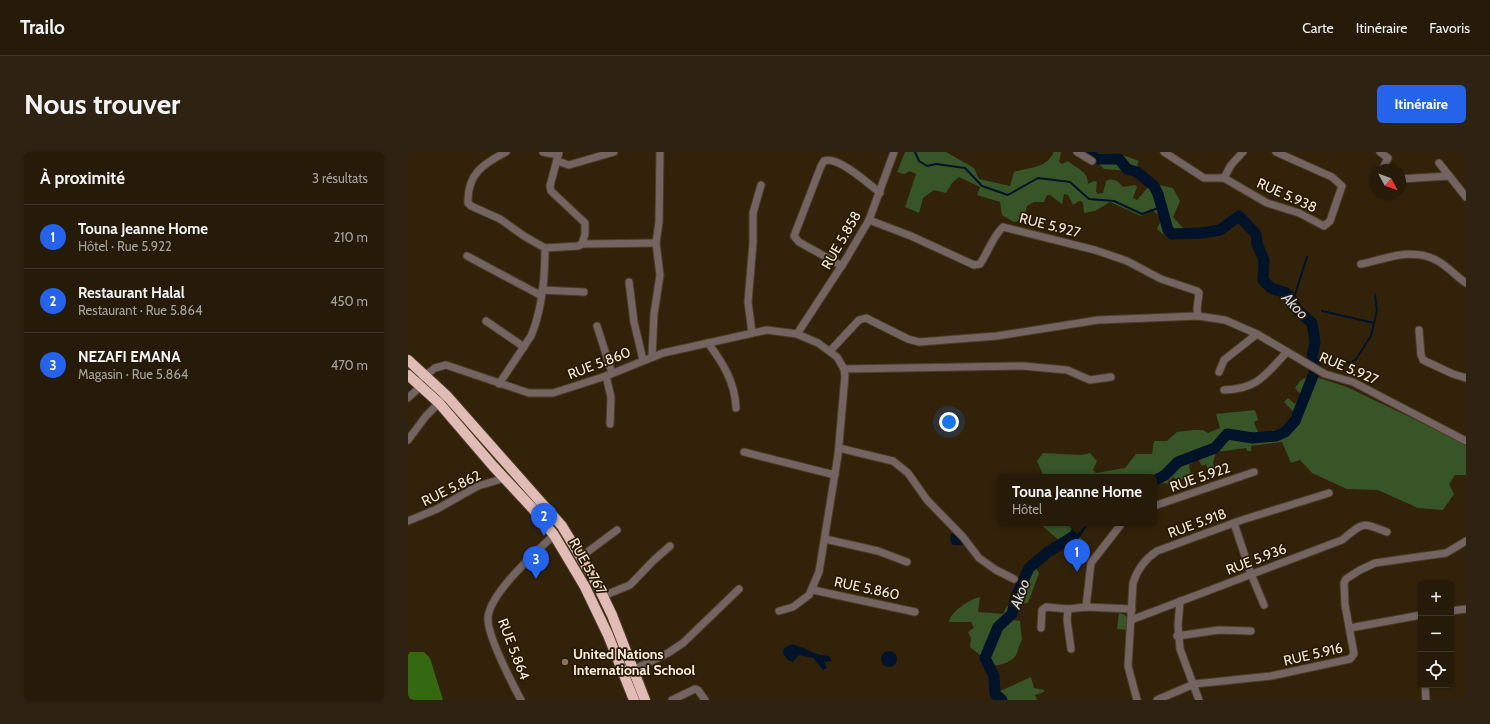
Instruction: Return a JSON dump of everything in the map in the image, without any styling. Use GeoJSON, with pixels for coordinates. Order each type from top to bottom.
{"type":"FeatureCollection","features":[{"type":"Feature","properties":{"kind":"highway"},"geometry":{"type":"LineString","coordinates":[[408,360],[447,396],[562,526],[582,556],[603,596],[645,700]]}},
{"type":"Feature","properties":{"kind":"highway","name":"RUE 5.767"},"geometry":{"type":"LineString","coordinates":[[408,375],[439,403],[534,509],[554,535],[585,587],[608,635],[634,700]]}},
{"type":"Feature","properties":{"kind":"street"},"geometry":{"type":"LineString","coordinates":[[506,152],[486,162],[478,170],[469,187],[468,203],[471,206],[500,219],[524,236],[545,248],[578,246],[582,244],[656,243]]}},
{"type":"Feature","properties":{"kind":"street"},"geometry":{"type":"LineString","coordinates":[[543,152],[558,156],[569,165],[614,152]]}},
{"type":"Feature","properties":{"kind":"street"},"geometry":{"type":"LineString","coordinates":[[652,357],[654,314],[660,275],[656,243],[659,222],[660,152]]}},
{"type":"Feature","properties":{"kind":"street","name":"RUE 5.858"},"geometry":{"type":"LineString","coordinates":[[798,334],[842,266],[869,220],[894,152]]}},
{"type":"Feature","properties":{"kind":"street"},"geometry":{"type":"LineString","coordinates":[[1077,152],[1092,161]]}},
{"type":"Feature","properties":{"kind":"street"},"geometry":{"type":"LineString","coordinates":[[1164,152],[1204,178],[1224,178],[1230,165],[1242,152]]}},
{"type":"Feature","properties":{"kind":"street","name":"RUE 5.938"},"geometry":{"type":"LineString","coordinates":[[1224,178],[1267,203],[1299,213],[1324,226],[1330,221],[1342,186],[1338,182],[1276,152]]}},
{"type":"Feature","properties":{"kind":"street"},"geometry":{"type":"LineString","coordinates":[[1380,152],[1388,158],[1385,164]]}},
{"type":"Feature","properties":{"kind":"street"},"geometry":{"type":"LineString","coordinates":[[558,156],[551,191],[584,222],[585,234],[582,244]]}},
{"type":"Feature","properties":{"kind":"street"},"geometry":{"type":"LineString","coordinates":[[842,266],[799,242],[794,236],[821,166],[824,161],[833,160],[859,176],[880,193]]}},
{"type":"Feature","properties":{"kind":"street"},"geometry":{"type":"LineString","coordinates":[[1439,163],[1466,197]]}},
{"type":"Feature","properties":{"kind":"street"},"geometry":{"type":"LineString","coordinates":[[1406,179],[1449,176]]}},
{"type":"Feature","properties":{"kind":"street"},"geometry":{"type":"LineString","coordinates":[[752,333],[748,302],[753,243],[752,213],[761,185]]}},
{"type":"Feature","properties":{"kind":"street","name":"RUE 5.927"},"geometry":{"type":"LineString","coordinates":[[869,220],[911,236],[974,265],[980,264],[989,251],[996,234],[1003,227],[1095,250],[1127,261],[1161,279],[1197,291],[1199,293],[1197,309],[1198,316]]}},
{"type":"Feature","properties":{"kind":"street"},"geometry":{"type":"LineString","coordinates":[[499,384],[535,328],[541,292],[545,248]]}},
{"type":"Feature","properties":{"kind":"street"},"geometry":{"type":"LineString","coordinates":[[1361,264],[1403,254],[1423,256],[1437,260],[1466,283]]}},
{"type":"Feature","properties":{"kind":"street"},"geometry":{"type":"LineString","coordinates":[[467,256],[541,292],[584,292]]}},
{"type":"Feature","properties":{"kind":"street"},"geometry":{"type":"LineString","coordinates":[[629,282],[634,322],[643,360]]}},
{"type":"Feature","properties":{"kind":"street","name":"RUE 5.927"},"geometry":{"type":"LineString","coordinates":[[830,351],[859,320],[866,318],[908,339],[920,342],[997,336],[1098,320],[1198,316],[1225,320],[1257,334],[1325,374],[1353,382],[1466,441]]}},
{"type":"Feature","properties":{"kind":"street"},"geometry":{"type":"LineString","coordinates":[[486,321],[524,347]]}},
{"type":"Feature","properties":{"kind":"street"},"geometry":{"type":"LineString","coordinates":[[597,326],[609,374],[611,397],[610,424]]}},
{"type":"Feature","properties":{"kind":"street","name":"RUE 5.860"},"geometry":{"type":"LineString","coordinates":[[408,398],[425,375],[435,368],[446,365],[528,393],[553,393],[609,374],[652,357],[767,330],[798,334],[818,343],[837,357],[844,369]]}},
{"type":"Feature","properties":{"kind":"street"},"geometry":{"type":"LineString","coordinates":[[1419,330],[1421,355],[1423,360],[1453,374],[1466,378]]}},
{"type":"Feature","properties":{"kind":"street"},"geometry":{"type":"LineString","coordinates":[[1219,372],[1224,360],[1257,334]]}},
{"type":"Feature","properties":{"kind":"street"},"geometry":{"type":"LineString","coordinates":[[708,343],[720,360],[732,383],[736,394],[736,408]]}},
{"type":"Feature","properties":{"kind":"street"},"geometry":{"type":"LineString","coordinates":[[1224,390],[1254,385],[1287,352]]}},
{"type":"Feature","properties":{"kind":"street"},"geometry":{"type":"LineString","coordinates":[[779,611],[794,607],[805,599],[813,590],[819,572],[839,448],[844,369],[1022,366],[1067,370],[1090,380],[1111,377]]}},
{"type":"Feature","properties":{"kind":"street"},"geometry":{"type":"LineString","coordinates":[[408,440],[426,416],[447,396]]}},
{"type":"Feature","properties":{"kind":"street"},"geometry":{"type":"LineString","coordinates":[[839,448],[893,461],[908,473],[927,500],[963,537],[979,558],[996,570],[1014,579]]}},
{"type":"Feature","properties":{"kind":"street"},"geometry":{"type":"LineString","coordinates":[[744,452],[835,475]]}},
{"type":"Feature","properties":{"kind":"street","name":"RUE 5.922"},"geometry":{"type":"LineString","coordinates":[[1157,505],[1254,472]]}},
{"type":"Feature","properties":{"kind":"street","name":"RUE 5.862"},"geometry":{"type":"LineString","coordinates":[[408,521],[437,509],[478,486],[505,478]]}},
{"type":"Feature","properties":{"kind":"street","name":"RUE 5.918"},"geometry":{"type":"LineString","coordinates":[[1137,700],[1128,666],[1133,583],[1135,575],[1151,555],[1234,523],[1329,493]]}},
{"type":"Feature","properties":{"kind":"street"},"geometry":{"type":"LineString","coordinates":[[1234,523],[1251,574],[1264,605]]}},
{"type":"Feature","properties":{"kind":"street","name":"RUE 5.936"},"geometry":{"type":"LineString","coordinates":[[1131,620],[1342,540],[1361,525],[1365,524],[1387,532]]}},
{"type":"Feature","properties":{"kind":"street"},"geometry":{"type":"LineString","coordinates":[[1086,607],[1091,562],[1120,526]]}},
{"type":"Feature","properties":{"kind":"street"},"geometry":{"type":"LineString","coordinates":[[582,556],[617,530]]}},
{"type":"Feature","properties":{"kind":"street","name":"RUE 5.864"},"geometry":{"type":"LineString","coordinates":[[521,700],[502,660],[488,625],[489,609],[503,588],[516,573],[554,535]]}},
{"type":"Feature","properties":{"kind":"street"},"geometry":{"type":"LineString","coordinates":[[825,540],[878,551],[907,562]]}},
{"type":"Feature","properties":{"kind":"street","name":"RUE 5.916"},"geometry":{"type":"LineString","coordinates":[[1157,700],[1194,684],[1271,676],[1350,659],[1354,654],[1345,605],[1344,583],[1346,579],[1375,563],[1435,556],[1446,553],[1466,541]]}},
{"type":"Feature","properties":{"kind":"street"},"geometry":{"type":"LineString","coordinates":[[603,596],[630,586],[654,560],[670,546]]}},
{"type":"Feature","properties":{"kind":"street"},"geometry":{"type":"LineString","coordinates":[[633,670],[668,653],[683,643],[739,590]]}},
{"type":"Feature","properties":{"kind":"street","name":"RUE 5.860"},"geometry":{"type":"LineString","coordinates":[[813,590],[915,612]]}},
{"type":"Feature","properties":{"kind":"street"},"geometry":{"type":"LineString","coordinates":[[1180,601],[1178,636],[1180,649],[1199,700]]}},
{"type":"Feature","properties":{"kind":"street"},"geometry":{"type":"LineString","coordinates":[[1041,628],[1042,610],[1046,607],[1068,609],[1086,607],[1132,609]]}},
{"type":"Feature","properties":{"kind":"street"},"geometry":{"type":"LineString","coordinates":[[1068,609],[1067,620],[1071,649]]}},
{"type":"Feature","properties":{"kind":"street"},"geometry":{"type":"LineString","coordinates":[[1454,611],[1466,610]]}},
{"type":"Feature","properties":{"kind":"street"},"geometry":{"type":"LineString","coordinates":[[1350,628],[1418,617]]}},
{"type":"Feature","properties":{"kind":"street"},"geometry":{"type":"LineString","coordinates":[[1178,636],[1219,630],[1251,631]]}},
{"type":"Feature","properties":{"kind":"street"},"geometry":{"type":"LineString","coordinates":[[1425,688],[1426,700]]}},
{"type":"Feature","properties":{"kind":"street"},"geometry":{"type":"LineString","coordinates":[[672,700],[695,689],[705,700]]}},
{"type":"Feature","properties":{"kind":"green space"},"geometry":{"type":"Polygon","coordinates":[[[905,152],[946,152],[974,168],[979,179],[1010,186],[1014,172],[1042,164],[1051,158],[1054,152],[1061,152],[1059,162],[1062,164],[1068,161],[1084,173],[1088,180],[1088,184],[1094,181],[1097,182],[1096,192],[1098,194],[1103,193],[1106,181],[1113,180],[1118,182],[1123,187],[1135,185],[1137,187],[1133,198],[1137,200],[1149,186],[1132,171],[1104,169],[1094,159],[1081,152],[1120,154],[1139,161],[1137,165],[1159,185],[1173,188],[1180,201],[1173,217],[1184,229],[1176,239],[1163,234],[1157,229],[1162,218],[1151,209],[1141,216],[1110,202],[1095,211],[1084,213],[1083,202],[1079,201],[1073,205],[1068,195],[1064,194],[1062,204],[1050,195],[1047,195],[1044,202],[1034,202],[1027,206],[1023,220],[1014,222],[1002,215],[1000,202],[977,195],[980,187],[959,177],[952,183],[946,193],[934,190],[923,198],[919,213],[905,207],[916,174],[910,171],[904,174],[897,172],[905,152]]]}},
{"type":"Feature","properties":{"kind":"green space"},"geometry":{"type":"Polygon","coordinates":[[[1310,375],[1347,387],[1466,444],[1466,475],[1455,475],[1449,484],[1454,494],[1443,510],[1418,508],[1378,490],[1347,489],[1312,473],[1300,460],[1291,463],[1282,442],[1251,446],[1251,451],[1247,451],[1246,448],[1216,452],[1213,463],[1216,472],[1210,474],[1206,464],[1202,466],[1198,459],[1189,465],[1191,475],[1178,481],[1173,477],[1171,479],[1171,484],[1163,483],[1157,485],[1157,474],[1043,474],[1037,461],[1043,453],[1081,455],[1090,453],[1097,461],[1093,470],[1096,473],[1125,468],[1136,454],[1152,454],[1154,441],[1167,441],[1177,432],[1203,430],[1208,433],[1220,428],[1216,414],[1255,410],[1258,420],[1254,422],[1259,435],[1274,430],[1278,434],[1289,425],[1294,412],[1284,402],[1288,398],[1295,404],[1301,394],[1295,388],[1300,381],[1310,375]]]}},
{"type":"Feature","properties":{"kind":"green space"},"geometry":{"type":"Polygon","coordinates":[[[1042,526],[1082,526],[1077,534],[1088,546],[1080,554],[1063,546],[1046,556],[1035,567],[1039,573],[1028,603],[1017,604],[1014,620],[1020,621],[1022,640],[1017,653],[1011,661],[994,666],[970,647],[971,638],[968,632],[974,628],[971,622],[949,622],[950,618],[962,606],[971,600],[980,597],[978,612],[1003,614],[1007,606],[1012,606],[1022,575],[1052,545],[1056,548],[1061,542],[1042,526]]]}},
{"type":"Feature","properties":{"kind":"green space"},"geometry":{"type":"Polygon","coordinates":[[[1119,613],[1125,615],[1129,619],[1128,630],[1117,629],[1119,613]]]}},
{"type":"Feature","properties":{"kind":"green space"},"geometry":{"type":"Polygon","coordinates":[[[410,652],[424,652],[430,658],[443,700],[408,700],[408,655],[410,652]]]}},
{"type":"Feature","properties":{"kind":"green space"},"geometry":{"type":"Polygon","coordinates":[[[1031,677],[1034,688],[1044,690],[1044,692],[1035,695],[1037,700],[1006,700],[998,692],[1031,677]]]}},
{"type":"Feature","properties":{"kind":"water"},"geometry":{"type":"Polygon","coordinates":[[[957,532],[963,539],[964,545],[953,545],[950,541],[951,534],[957,532]]]}},
{"type":"Feature","properties":{"kind":"water"},"geometry":{"type":"Polygon","coordinates":[[[793,644],[820,655],[829,656],[832,661],[824,662],[827,668],[823,670],[813,658],[799,655],[793,662],[788,660],[783,654],[784,648],[793,644]]]}},
{"type":"Feature","properties":{"kind":"water"},"geometry":{"type":"Polygon","coordinates":[[[886,651],[892,651],[897,656],[895,665],[892,667],[886,667],[881,662],[881,656],[886,651]]]}},
{"type":"Feature","properties":{"kind":"waterway"},"geometry":{"type":"LineString","coordinates":[[915,152],[919,161],[927,166],[936,164],[965,168],[982,186],[1008,195],[1038,178],[1070,182],[1089,199],[1114,201],[1142,214],[1161,207]]}},
{"type":"Feature","properties":{"kind":"waterway","name":"Akoo"},"geometry":{"type":"LineString","coordinates":[[1090,152],[1091,156],[1098,159],[1119,159],[1127,169],[1137,172],[1154,186],[1158,194],[1168,230],[1172,234],[1202,233],[1220,230],[1239,216],[1256,234],[1257,244],[1264,260],[1263,280],[1271,288],[1286,293],[1291,298],[1297,310],[1312,323],[1315,342],[1312,358],[1316,368],[1295,421],[1285,432],[1276,436],[1253,438],[1227,434],[1215,448],[1178,462],[1165,475],[1157,479]]}},
{"type":"Feature","properties":{"kind":"waterway"},"geometry":{"type":"LineString","coordinates":[[1293,301],[1307,257]]}},
{"type":"Feature","properties":{"kind":"waterway"},"geometry":{"type":"LineString","coordinates":[[1315,361],[1331,360],[1350,363],[1356,359],[1371,336],[1377,310],[1375,295]]}},
{"type":"Feature","properties":{"kind":"waterway"},"geometry":{"type":"LineString","coordinates":[[1322,311],[1374,323]]}},
{"type":"Feature","properties":{"kind":"waterway","name":"Akoo"},"geometry":{"type":"LineString","coordinates":[[1002,700],[995,694],[994,676],[985,658],[998,627],[1012,614],[1016,597],[1029,568],[1048,552],[1074,536],[1080,526]]}},
{"type":"Feature","properties":{"kind":"place","name":"Restaurant Halal"},"geometry":{"type":"Point","coordinates":[544,536]}},
{"type":"Feature","properties":{"kind":"place","name":"Touna Jeanne Home"},"geometry":{"type":"Point","coordinates":[1077,572]}},
{"type":"Feature","properties":{"kind":"place","name":"NEZAFI EMANA"},"geometry":{"type":"Point","coordinates":[536,579]}},
{"type":"Feature","properties":{"kind":"place","name":"United Nations International School"},"geometry":{"type":"Point","coordinates":[565,662]}}]}
